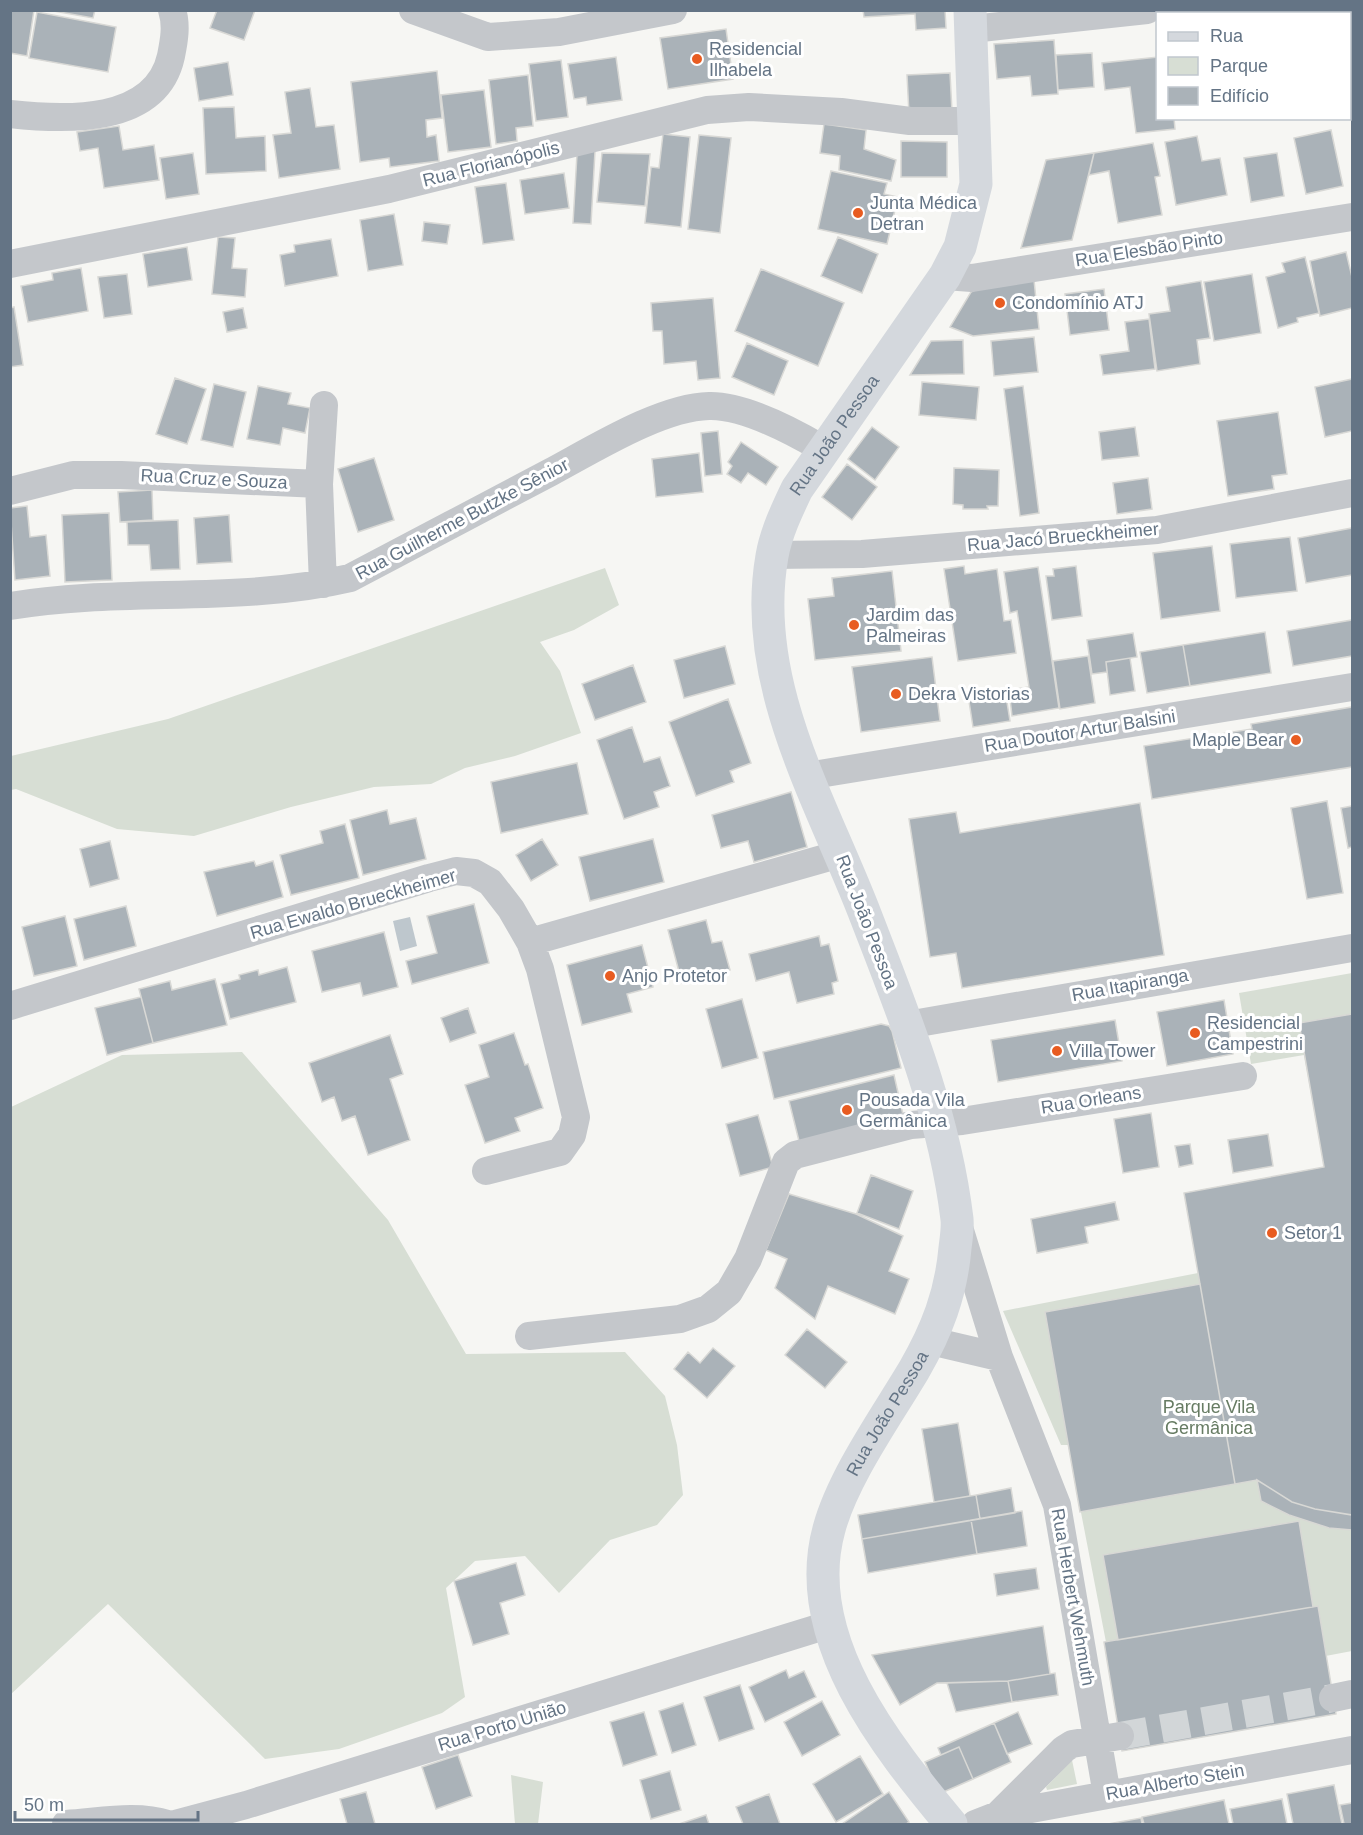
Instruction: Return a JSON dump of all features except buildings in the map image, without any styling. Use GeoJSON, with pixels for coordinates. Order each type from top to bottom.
{"type":"FeatureCollection","features":[{"type":"Feature","properties":{"kind":"main road","name":"Rua João Pessoa"},"geometry":{"type":"LineString","coordinates":[[951,1824],[909,1774],[874,1722],[837,1651],[828,1624],[822,1588],[822,1560],[829,1527],[842,1495],[931,1341],[945,1310],[952,1280],[958,1223],[939,1124],[907,1025],[807,776],[774,674],[768,639],[772,555],[783,519],[797,489],[945,276],[960,247],[976,184],[971,20]]}},
{"type":"Feature","properties":{"kind":"street"},"geometry":{"type":"LineString","coordinates":[[10,114],[51,118],[85,117],[127,108],[151,90],[169,67],[174,40],[172,10]]}},
{"type":"Feature","properties":{"kind":"street"},"geometry":{"type":"LineString","coordinates":[[414,10],[488,37],[559,32],[674,10]]}},
{"type":"Feature","properties":{"kind":"street"},"geometry":{"type":"LineString","coordinates":[[971,20],[1148,10]]}},
{"type":"Feature","properties":{"kind":"street","name":"Rua Florianópolis"},"geometry":{"type":"LineString","coordinates":[[10,264],[388,189],[708,110],[750,107],[841,112],[910,121],[975,121]]}},
{"type":"Feature","properties":{"kind":"street","name":"Rua Elesbão Pinto"},"geometry":{"type":"LineString","coordinates":[[945,276],[972,278],[1353,217]]}},
{"type":"Feature","properties":{"kind":"street"},"geometry":{"type":"LineString","coordinates":[[323,584],[319,484],[324,405]]}},
{"type":"Feature","properties":{"kind":"street","name":"Rua Guilherme Butzke Sênior"},"geometry":{"type":"LineString","coordinates":[[10,606],[60,598],[237,591],[323,584],[350,578],[619,436],[685,409],[711,406],[740,411],[795,433],[823,449]]}},
{"type":"Feature","properties":{"kind":"street","name":"Rua Cruz e Souza"},"geometry":{"type":"LineString","coordinates":[[10,491],[73,475],[319,484]]}},
{"type":"Feature","properties":{"kind":"street","name":"Rua Jacó Brueckheimer"},"geometry":{"type":"LineString","coordinates":[[772,555],[862,554],[1157,530],[1353,493]]}},
{"type":"Feature","properties":{"kind":"street","name":"Rua Doutor Artur Balsini"},"geometry":{"type":"LineString","coordinates":[[807,776],[1353,687]]}},
{"type":"Feature","properties":{"kind":"street"},"geometry":{"type":"LineString","coordinates":[[530,942],[840,854]]}},
{"type":"Feature","properties":{"kind":"street","name":"Rua Ewaldo Brueckheimer"},"geometry":{"type":"LineString","coordinates":[[10,1006],[456,871],[474,873],[490,882],[511,909],[530,942],[553,1014],[576,1117],[572,1135],[560,1152],[486,1171]]}},
{"type":"Feature","properties":{"kind":"street","name":"Rua Itapiranga"},"geometry":{"type":"LineString","coordinates":[[907,1025],[1353,948]]}},
{"type":"Feature","properties":{"kind":"street","name":"Rua Orleans"},"geometry":{"type":"LineString","coordinates":[[529,1336],[680,1319],[708,1309],[729,1292],[748,1259],[786,1162],[795,1155],[911,1125],[939,1124],[1243,1076]]}},
{"type":"Feature","properties":{"kind":"street","name":"Rua Herbert Wehmuth"},"geometry":{"type":"LineString","coordinates":[[958,1223],[999,1357],[1057,1505],[1109,1738],[1107,1795]]}},
{"type":"Feature","properties":{"kind":"street"},"geometry":{"type":"LineString","coordinates":[[931,1341],[999,1357]]}},
{"type":"Feature","properties":{"kind":"street","name":"Rua Porto União"},"geometry":{"type":"LineString","coordinates":[[175,1824],[246,1805],[828,1624]]}},
{"type":"Feature","properties":{"kind":"street","name":"Rua Alberto Stein"},"geometry":{"type":"LineString","coordinates":[[987,1820],[1064,1749],[1072,1744],[1109,1738]]}},
{"type":"Feature","properties":{"kind":"street","name":"Rua Alberto Stein"},"geometry":{"type":"LineString","coordinates":[[987,1820],[1107,1795],[1353,1750]]}},
{"type":"Feature","properties":{"kind":"street"},"geometry":{"type":"LineString","coordinates":[[66,1824],[141,1818],[168,1824]]}},
{"type":"Feature","properties":{"kind":"green space"},"geometry":{"type":"Polygon","coordinates":[[[605,568],[619,605],[574,630],[540,642],[560,671],[581,733],[515,756],[465,768],[431,784],[374,787],[291,807],[194,836],[117,829],[16,789],[11,790],[11,756],[168,719],[605,568]]]}},
{"type":"Feature","properties":{"kind":"green space","name":"Parque Vila Germânica"},"geometry":{"type":"Polygon","coordinates":[[[1352,973],[1352,1651],[1156,1688],[1106,1642],[1068,1445],[1061,1445],[1003,1311],[1198,1273],[1184,1193],[1324,1167],[1304,1055],[1251,1064],[1239,993],[1352,973]]]}},
{"type":"Feature","properties":{"kind":"green space"},"geometry":{"type":"Polygon","coordinates":[[[242,1052],[388,1220],[466,1354],[625,1352],[665,1396],[677,1445],[683,1495],[657,1525],[610,1540],[559,1593],[525,1556],[475,1561],[446,1588],[465,1697],[442,1713],[339,1749],[265,1759],[108,1604],[10,1695],[11,1107],[122,1055],[242,1052]]]}},
{"type":"Feature","properties":{"kind":"green space"},"geometry":{"type":"Polygon","coordinates":[[[1072,1760],[1077,1784],[1047,1790],[1046,1787],[1072,1760]]]}},
{"type":"Feature","properties":{"kind":"green space"},"geometry":{"type":"Polygon","coordinates":[[[511,1775],[543,1782],[538,1824],[515,1824],[511,1775]]]}},
{"type":"Feature","properties":{"kind":"shaded area"},"geometry":{"type":"Polygon","coordinates":[[[410,917],[417,946],[400,951],[393,921],[410,917]]]}},
{"type":"Feature","properties":{"kind":"tunnel"},"geometry":{"type":"LineString","coordinates":[[1120,1736],[1333,1698]]}},
{"type":"Feature","properties":{"kind":"place","name":"Residencial Ilhabela"},"geometry":{"type":"Point","coordinates":[697,59]}},
{"type":"Feature","properties":{"kind":"place","name":"Junta Médica Detran"},"geometry":{"type":"Point","coordinates":[858,213]}},
{"type":"Feature","properties":{"kind":"place","name":"Condomínio ATJ"},"geometry":{"type":"Point","coordinates":[1000,303]}},
{"type":"Feature","properties":{"kind":"place","name":"Jardim das Palmeiras"},"geometry":{"type":"Point","coordinates":[854,625]}},
{"type":"Feature","properties":{"kind":"place","name":"Dekra Vistorias"},"geometry":{"type":"Point","coordinates":[896,694]}},
{"type":"Feature","properties":{"kind":"place","name":"Maple Bear"},"geometry":{"type":"Point","coordinates":[1296,740]}},
{"type":"Feature","properties":{"kind":"place","name":"Anjo Protetor"},"geometry":{"type":"Point","coordinates":[610,976]}},
{"type":"Feature","properties":{"kind":"place","name":"Residencial Campestrini"},"geometry":{"type":"Point","coordinates":[1195,1033]}},
{"type":"Feature","properties":{"kind":"place","name":"Villa Tower"},"geometry":{"type":"Point","coordinates":[1057,1051]}},
{"type":"Feature","properties":{"kind":"place","name":"Pousada Vila Germânica"},"geometry":{"type":"Point","coordinates":[847,1110]}},
{"type":"Feature","properties":{"kind":"place","name":"Setor 1"},"geometry":{"type":"Point","coordinates":[1272,1233]}}]}
